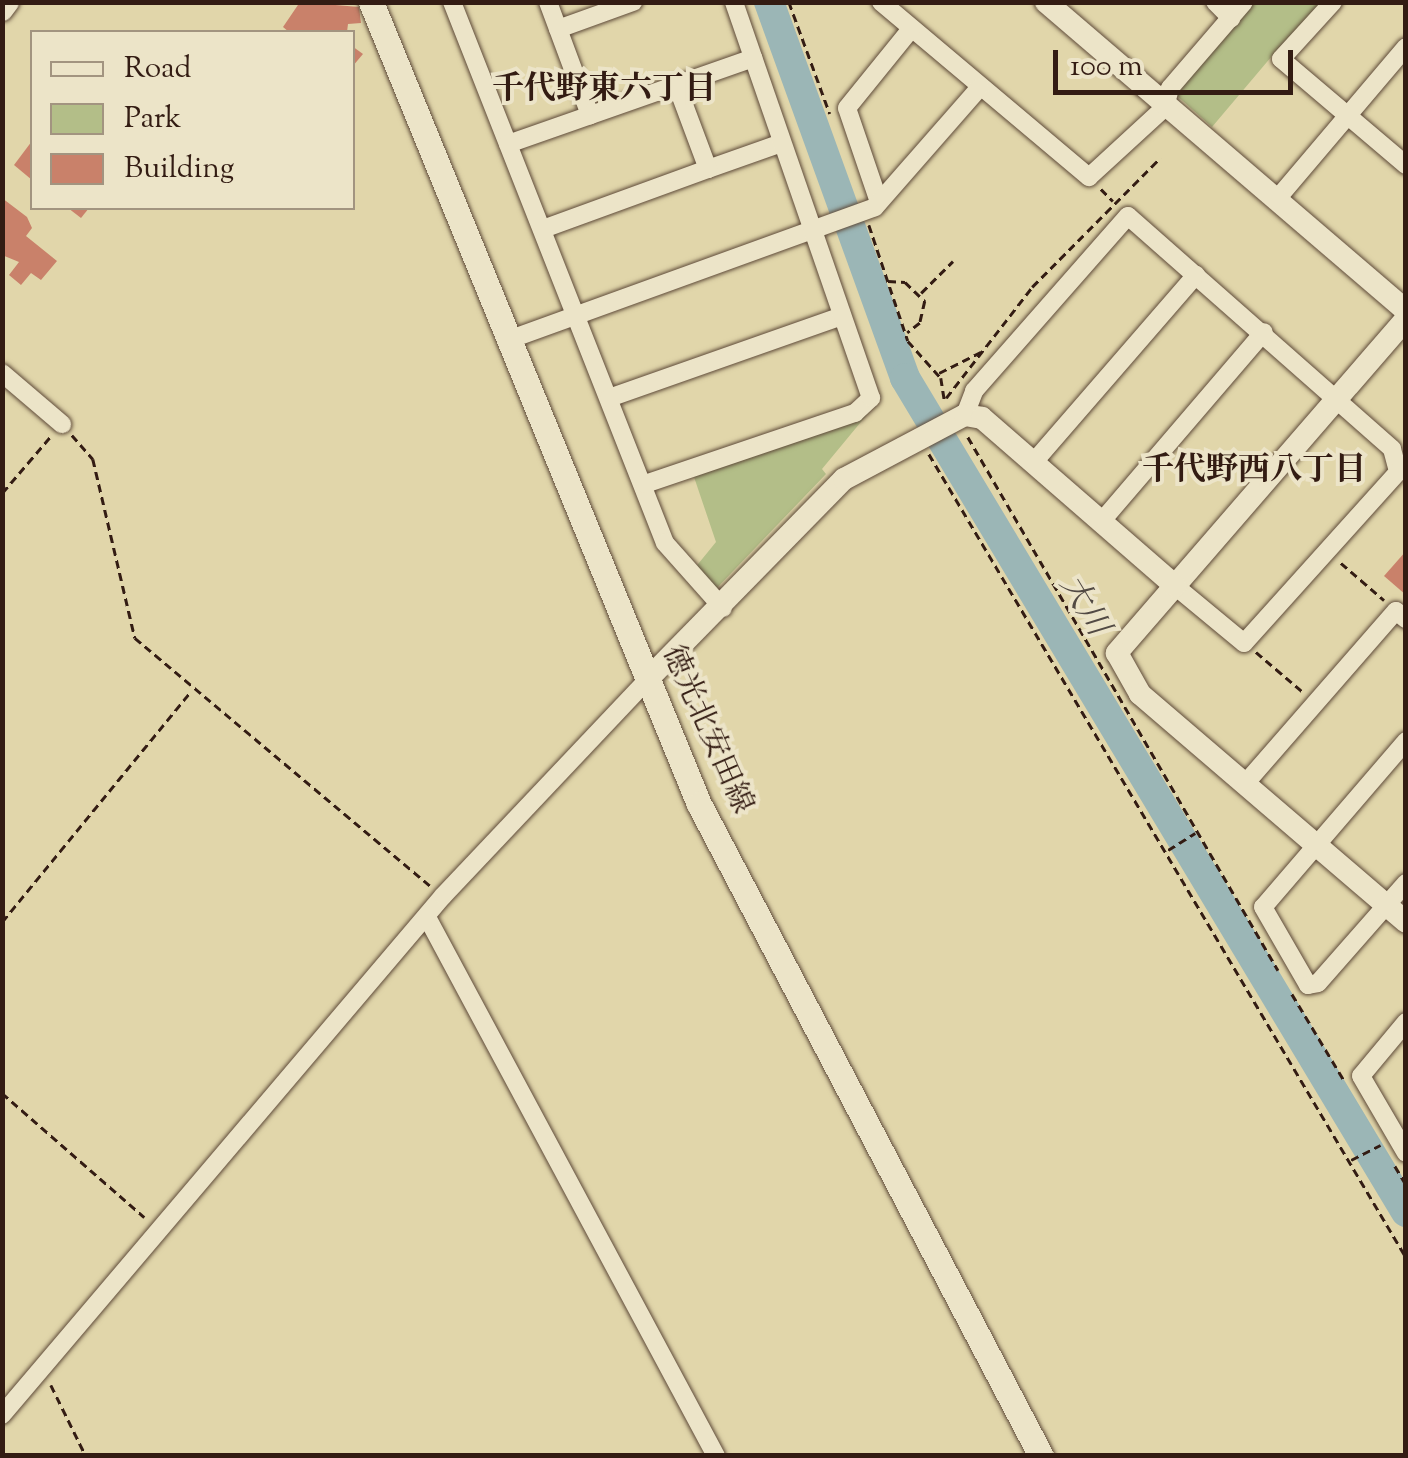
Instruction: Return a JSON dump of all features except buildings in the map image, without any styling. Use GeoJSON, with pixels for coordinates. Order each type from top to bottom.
{"type":"FeatureCollection","features":[{"type":"Feature","properties":{"kind":"main road","name":"徳光北安田線"},"geometry":{"type":"LineString","coordinates":[[371,2],[699,804],[1041,1456]]}},
{"type":"Feature","properties":{"kind":"street"},"geometry":{"type":"LineString","coordinates":[[2,10],[8,2]]}},
{"type":"Feature","properties":{"kind":"street"},"geometry":{"type":"LineString","coordinates":[[452,2],[665,542],[723,608]]}},
{"type":"Feature","properties":{"kind":"street"},"geometry":{"type":"LineString","coordinates":[[548,2],[590,115]]}},
{"type":"Feature","properties":{"kind":"street"},"geometry":{"type":"LineString","coordinates":[[558,29],[633,2]]}},
{"type":"Feature","properties":{"kind":"street"},"geometry":{"type":"LineString","coordinates":[[645,484],[855,413],[871,398],[816,227],[782,143],[734,2]]}},
{"type":"Feature","properties":{"kind":"street"},"geometry":{"type":"LineString","coordinates":[[881,2],[1089,178],[1165,107],[1170,88],[1244,2]]}},
{"type":"Feature","properties":{"kind":"street"},"geometry":{"type":"LineString","coordinates":[[1046,2],[1406,315],[1117,653],[1140,694],[1406,922]]}},
{"type":"Feature","properties":{"kind":"street"},"geometry":{"type":"LineString","coordinates":[[1215,2],[1231,18]]}},
{"type":"Feature","properties":{"kind":"street"},"geometry":{"type":"LineString","coordinates":[[1333,2],[1281,59],[1406,165]]}},
{"type":"Feature","properties":{"kind":"street"},"geometry":{"type":"LineString","coordinates":[[880,202],[848,108],[912,28]]}},
{"type":"Feature","properties":{"kind":"street"},"geometry":{"type":"LineString","coordinates":[[1277,199],[1406,46]]}},
{"type":"Feature","properties":{"kind":"street"},"geometry":{"type":"LineString","coordinates":[[508,144],[753,58]]}},
{"type":"Feature","properties":{"kind":"street"},"geometry":{"type":"LineString","coordinates":[[677,86],[708,169]]}},
{"type":"Feature","properties":{"kind":"street"},"geometry":{"type":"LineString","coordinates":[[511,339],[880,202],[980,87]]}},
{"type":"Feature","properties":{"kind":"street"},"geometry":{"type":"LineString","coordinates":[[543,230],[782,143]]}},
{"type":"Feature","properties":{"kind":"street"},"geometry":{"type":"LineString","coordinates":[[2,1415],[444,896],[647,680],[723,608],[844,479],[922,436],[954,413],[1128,216],[1264,332],[1392,449],[1398,472],[1244,643],[982,418],[954,413]]}},
{"type":"Feature","properties":{"kind":"street"},"geometry":{"type":"LineString","coordinates":[[1033,463],[1196,275]]}},
{"type":"Feature","properties":{"kind":"street"},"geometry":{"type":"LineString","coordinates":[[609,398],[842,316]]}},
{"type":"Feature","properties":{"kind":"street"},"geometry":{"type":"LineString","coordinates":[[1101,522],[1264,332]]}},
{"type":"Feature","properties":{"kind":"street"},"geometry":{"type":"LineString","coordinates":[[2,373],[62,424]]}},
{"type":"Feature","properties":{"kind":"street"},"geometry":{"type":"LineString","coordinates":[[1244,785],[1316,702],[1401,615]]}},
{"type":"Feature","properties":{"kind":"street"},"geometry":{"type":"LineString","coordinates":[[1406,741],[1263,907],[1308,985],[1318,983],[1406,883]]}},
{"type":"Feature","properties":{"kind":"street"},"geometry":{"type":"LineString","coordinates":[[428,919],[716,1456]]}},
{"type":"Feature","properties":{"kind":"street"},"geometry":{"type":"LineString","coordinates":[[1406,1022],[1360,1076],[1406,1153]]}},
{"type":"Feature","properties":{"kind":"path"},"geometry":{"type":"LineString","coordinates":[[1160,158],[1032,286],[982,352],[954,413],[1352,1094]]}},
{"type":"Feature","properties":{"kind":"path"},"geometry":{"type":"LineString","coordinates":[[920,294],[953,261]]}},
{"type":"Feature","properties":{"kind":"path"},"geometry":{"type":"LineString","coordinates":[[888,281],[920,294]]}},
{"type":"Feature","properties":{"kind":"path"},"geometry":{"type":"LineString","coordinates":[[906,333],[925,314],[920,294]]}},
{"type":"Feature","properties":{"kind":"path"},"geometry":{"type":"LineString","coordinates":[[938,373],[982,352]]}},
{"type":"Feature","properties":{"kind":"path"},"geometry":{"type":"LineString","coordinates":[[2,493],[62,424],[94,459],[135,638],[191,691],[444,896]]}},
{"type":"Feature","properties":{"kind":"path"},"geometry":{"type":"LineString","coordinates":[[922,436],[1406,1256]]}},
{"type":"Feature","properties":{"kind":"path"},"geometry":{"type":"LineString","coordinates":[[1327,551],[1401,615]]}},
{"type":"Feature","properties":{"kind":"path"},"geometry":{"type":"LineString","coordinates":[[1244,643],[1316,702]]}},
{"type":"Feature","properties":{"kind":"path"},"geometry":{"type":"LineString","coordinates":[[2,922],[191,691]]}},
{"type":"Feature","properties":{"kind":"path"},"geometry":{"type":"LineString","coordinates":[[1168,850],[1196,833]]}},
{"type":"Feature","properties":{"kind":"path"},"geometry":{"type":"LineString","coordinates":[[2,1093],[159,1230]]}},
{"type":"Feature","properties":{"kind":"path"},"geometry":{"type":"LineString","coordinates":[[1351,1160],[1381,1144],[1406,1184]]}},
{"type":"Feature","properties":{"kind":"path"},"geometry":{"type":"LineString","coordinates":[[43,1370],[86,1456]]}},
{"type":"Feature","properties":{"kind":"green space"},"geometry":{"type":"Polygon","coordinates":[[[1254,3],[1331,3],[1277,50],[1212,127],[1174,93],[1254,3]]]}},
{"type":"Feature","properties":{"kind":"green space"},"geometry":{"type":"Polygon","coordinates":[[[870,411],[822,469],[826,474],[714,591],[694,569],[716,542],[694,477],[870,411]]]}},
{"type":"Feature","properties":{"kind":"waterway","name":"大川"},"geometry":{"type":"LineString","coordinates":[[769,2],[905,378],[1406,1212]]}},
{"type":"Feature","properties":{"kind":"district","name":"千代野東六丁目"},"geometry":{"type":"Point","coordinates":[604,90]}},
{"type":"Feature","properties":{"kind":"district","name":"千代野西八丁目"},"geometry":{"type":"Point","coordinates":[1254,471]}}]}
